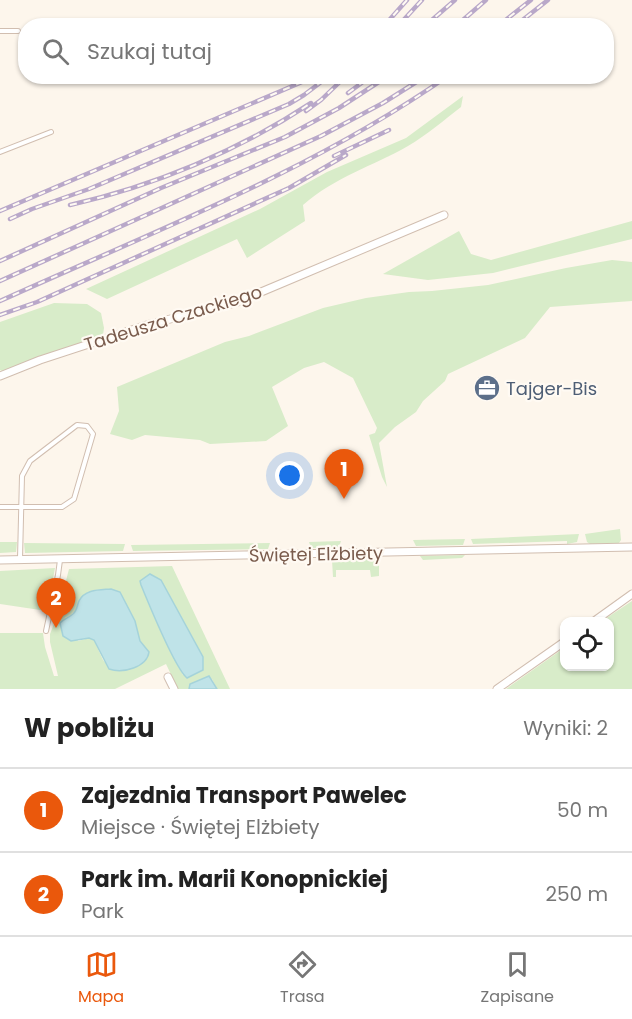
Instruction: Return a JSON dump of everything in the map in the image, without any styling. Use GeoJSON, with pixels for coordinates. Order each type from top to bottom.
{"type":"FeatureCollection","features":[{"type":"Feature","properties":{"kind":"street","name":"Tadeusza Czackiego"},"geometry":{"type":"LineString","coordinates":[[0,376],[40,360],[150,324],[235,303],[444,215]]}},
{"type":"Feature","properties":{"kind":"street","name":"Świętej Elżbiety"},"geometry":{"type":"LineString","coordinates":[[0,560],[632,547]]}},
{"type":"Feature","properties":{"kind":"street"},"geometry":{"type":"LineString","coordinates":[[599,617],[632,594]]}},
{"type":"Feature","properties":{"kind":"street"},"geometry":{"type":"LineString","coordinates":[[497,689],[560,645]]}},
{"type":"Feature","properties":{"kind":"street"},"geometry":{"type":"LineString","coordinates":[[168,677],[174,689]]}},
{"type":"Feature","properties":{"kind":"lane"},"geometry":{"type":"LineString","coordinates":[[0,31],[18,31]]}},
{"type":"Feature","properties":{"kind":"lane"},"geometry":{"type":"LineString","coordinates":[[0,152],[51,132]]}},
{"type":"Feature","properties":{"kind":"lane"},"geometry":{"type":"LineString","coordinates":[[0,507],[23,507],[62,507],[74,499],[93,434],[87,426],[77,425],[30,461],[22,476],[23,507],[20,560]]}},
{"type":"Feature","properties":{"kind":"lane"},"geometry":{"type":"LineString","coordinates":[[46,631],[60,559]]}},
{"type":"Feature","properties":{"kind":"green space"},"geometry":{"type":"Polygon","coordinates":[[[463,96],[461,107],[422,137],[315,195],[303,205],[305,221],[247,258],[237,239],[107,299],[86,289],[260,209],[327,172],[406,138],[463,96]]]}},
{"type":"Feature","properties":{"kind":"green space"},"geometry":{"type":"Polygon","coordinates":[[[632,221],[632,239],[493,273],[428,280],[383,274],[459,231],[471,254],[491,260],[632,221]]]}},
{"type":"Feature","properties":{"kind":"green space"},"geometry":{"type":"Polygon","coordinates":[[[612,260],[632,262],[632,301],[550,307],[525,338],[448,374],[445,381],[423,401],[416,412],[395,427],[379,443],[387,487],[369,435],[375,433],[377,428],[353,378],[324,362],[304,368],[272,387],[288,426],[266,441],[210,444],[200,440],[145,435],[132,440],[110,434],[119,411],[117,387],[225,342],[249,336],[323,308],[366,298],[409,292],[488,285],[612,260]]]}},
{"type":"Feature","properties":{"kind":"green space"},"geometry":{"type":"Polygon","coordinates":[[[54,303],[87,304],[101,313],[103,335],[0,370],[0,322],[54,303]]]}},
{"type":"Feature","properties":{"kind":"green space"},"geometry":{"type":"Polygon","coordinates":[[[620,529],[619,543],[590,544],[587,542],[585,534],[620,529]]]}},
{"type":"Feature","properties":{"kind":"green space"},"geometry":{"type":"Polygon","coordinates":[[[579,534],[577,542],[567,544],[567,541],[473,544],[471,539],[579,534]]]}},
{"type":"Feature","properties":{"kind":"green space"},"geometry":{"type":"Polygon","coordinates":[[[465,539],[463,545],[416,546],[413,540],[465,539]]]}},
{"type":"Feature","properties":{"kind":"green space"},"geometry":{"type":"Polygon","coordinates":[[[341,541],[339,547],[311,548],[309,542],[341,541]]]}},
{"type":"Feature","properties":{"kind":"green space"},"geometry":{"type":"Polygon","coordinates":[[[0,542],[17,542],[16,552],[0,553],[0,542]]]}},
{"type":"Feature","properties":{"kind":"green space"},"geometry":{"type":"Polygon","coordinates":[[[24,543],[125,544],[123,551],[25,553],[24,543]]]}},
{"type":"Feature","properties":{"kind":"green space"},"geometry":{"type":"Polygon","coordinates":[[[270,543],[268,549],[133,551],[131,545],[270,543]]]}},
{"type":"Feature","properties":{"kind":"green space"},"geometry":{"type":"Polygon","coordinates":[[[465,555],[462,558],[423,560],[420,556],[465,555]]]}},
{"type":"Feature","properties":{"kind":"green space"},"geometry":{"type":"Polygon","coordinates":[[[379,559],[379,576],[371,577],[370,570],[336,570],[336,577],[333,577],[332,560],[379,559]]]}},
{"type":"Feature","properties":{"kind":"green space"},"geometry":{"type":"Polygon","coordinates":[[[172,566],[230,689],[217,689],[212,679],[189,687],[189,689],[178,689],[166,664],[115,689],[0,689],[0,633],[43,633],[54,676],[58,676],[50,634],[69,569],[172,566]],[[161,580],[141,585],[183,675],[203,657],[161,580]],[[111,589],[95,590],[80,600],[75,611],[65,618],[78,641],[89,638],[94,640],[103,660],[114,671],[138,666],[149,652],[140,641],[135,621],[120,592],[111,589]]]}},
{"type":"Feature","properties":{"kind":"green space"},"geometry":{"type":"Polygon","coordinates":[[[55,568],[47,611],[0,604],[0,571],[55,568]]]}},
{"type":"Feature","properties":{"kind":"green space"},"geometry":{"type":"Polygon","coordinates":[[[632,601],[632,689],[506,689],[560,651],[560,671],[614,671],[614,617],[608,617],[632,601]]]}},
{"type":"Feature","properties":{"kind":"water"},"geometry":{"type":"Polygon","coordinates":[[[150,574],[161,580],[203,657],[203,670],[187,678],[169,649],[141,585],[140,581],[150,574]]]}},
{"type":"Feature","properties":{"kind":"water"},"geometry":{"type":"Polygon","coordinates":[[[111,589],[120,592],[135,621],[140,641],[149,652],[144,662],[121,671],[109,669],[94,640],[89,638],[71,641],[63,636],[60,623],[74,613],[85,594],[111,589]]]}},
{"type":"Feature","properties":{"kind":"water"},"geometry":{"type":"Polygon","coordinates":[[[209,676],[217,689],[189,689],[190,684],[209,676]]]}},
{"type":"Feature","properties":{"kind":"railway"},"geometry":{"type":"LineString","coordinates":[[391,18],[407,0]]}},
{"type":"Feature","properties":{"kind":"railway"},"geometry":{"type":"LineString","coordinates":[[405,18],[422,0]]}},
{"type":"Feature","properties":{"kind":"railway"},"geometry":{"type":"LineString","coordinates":[[434,18],[455,0]]}},
{"type":"Feature","properties":{"kind":"railway"},"geometry":{"type":"LineString","coordinates":[[465,18],[486,0]]}},
{"type":"Feature","properties":{"kind":"railway"},"geometry":{"type":"LineString","coordinates":[[508,18],[531,0]]}},
{"type":"Feature","properties":{"kind":"railway"},"geometry":{"type":"LineString","coordinates":[[525,18],[548,0]]}},
{"type":"Feature","properties":{"kind":"railway"},"geometry":{"type":"LineString","coordinates":[[0,211],[297,84]]}},
{"type":"Feature","properties":{"kind":"railway"},"geometry":{"type":"LineString","coordinates":[[10,219],[89,189],[289,104],[318,84]]}},
{"type":"Feature","properties":{"kind":"railway"},"geometry":{"type":"LineString","coordinates":[[306,111],[338,84]]}},
{"type":"Feature","properties":{"kind":"railway"},"geometry":{"type":"LineString","coordinates":[[348,93],[360,84]]}},
{"type":"Feature","properties":{"kind":"railway"},"geometry":{"type":"LineString","coordinates":[[0,261],[161,188],[285,137],[339,108],[376,84]]}},
{"type":"Feature","properties":{"kind":"railway"},"geometry":{"type":"LineString","coordinates":[[0,281],[321,136],[413,84]]}},
{"type":"Feature","properties":{"kind":"railway"},"geometry":{"type":"LineString","coordinates":[[0,301],[172,225],[286,171],[341,142],[436,84]]}},
{"type":"Feature","properties":{"kind":"railway"},"geometry":{"type":"LineString","coordinates":[[70,205],[133,188],[195,165],[254,137],[311,103]]}},
{"type":"Feature","properties":{"kind":"railway"},"geometry":{"type":"LineString","coordinates":[[334,156],[389,130]]}},
{"type":"Feature","properties":{"kind":"railway"},"geometry":{"type":"LineString","coordinates":[[0,315],[37,302],[289,188],[346,155]]}},
{"type":"Feature","properties":{"kind":"place","name":"Tajger-Bis"},"geometry":{"type":"Point","coordinates":[487,388]}},
{"type":"Feature","properties":{"kind":"place","name":"Zajezdnia Transport Pawelec"},"geometry":{"type":"Point","coordinates":[344,499]}},
{"type":"Feature","properties":{"kind":"place","name":"Park im. Marii Konopnickiej"},"geometry":{"type":"Point","coordinates":[56,628]}}]}
